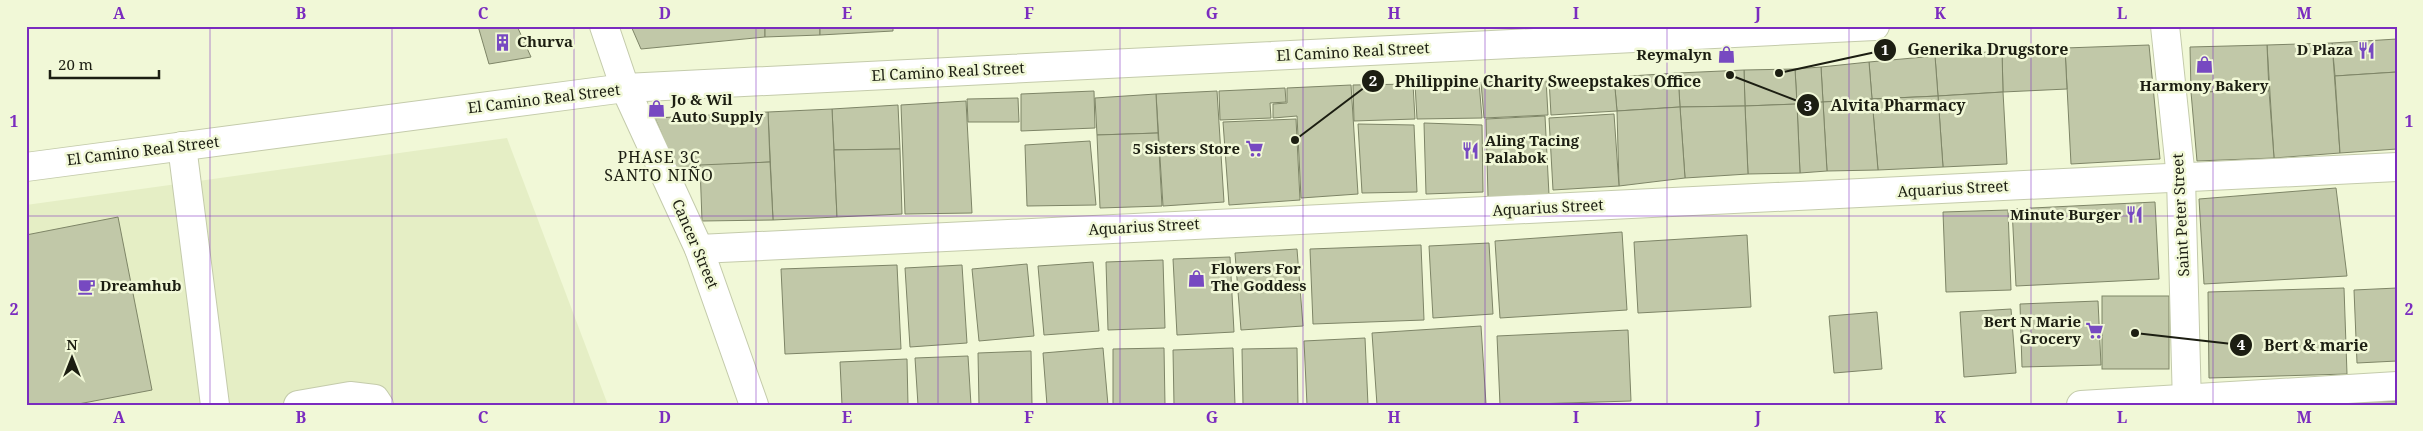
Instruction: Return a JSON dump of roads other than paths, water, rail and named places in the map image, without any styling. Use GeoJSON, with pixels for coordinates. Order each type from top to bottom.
{"type":"FeatureCollection","features":[{"type":"Feature","properties":{"kind":"street","name":"Cancer Street"},"geometry":{"type":"LineString","coordinates":[[604,26],[625,88],[699,248],[754,405]]}},
{"type":"Feature","properties":{"kind":"street","name":"El Camino Real Street"},"geometry":{"type":"LineString","coordinates":[[26,166],[625,88],[1757,29],[1875,26]]}},
{"type":"Feature","properties":{"kind":"street","name":"Saint Peter Street"},"geometry":{"type":"LineString","coordinates":[[2165,26],[2181,178],[2187,402]]}},
{"type":"Feature","properties":{"kind":"street"},"geometry":{"type":"LineString","coordinates":[[182,146],[215,405]]}},
{"type":"Feature","properties":{"kind":"street","name":"Aquarius Street"},"geometry":{"type":"LineString","coordinates":[[699,248],[2397,167]]}},
{"type":"Feature","properties":{"kind":"street"},"geometry":{"type":"LineString","coordinates":[[2081,405],[2187,402],[2397,386]]}},
{"type":"Feature","properties":{"kind":"street"},"geometry":{"type":"LineString","coordinates":[[298,405],[350,396],[375,399],[379,405]]}},
{"type":"Feature","properties":{"kind":"place","name":"Churva"},"geometry":{"type":"Point","coordinates":[503,42]}},
{"type":"Feature","properties":{"kind":"place","name":"D Plaza"},"geometry":{"type":"Point","coordinates":[2367,50]}},
{"type":"Feature","properties":{"kind":"place","name":"Reymalyn"},"geometry":{"type":"Point","coordinates":[1726,55]}},
{"type":"Feature","properties":{"kind":"place","name":"Harmony Bakery"},"geometry":{"type":"Point","coordinates":[2204,65]}},
{"type":"Feature","properties":{"kind":"place","name":"Generika Drugstore"},"geometry":{"type":"Point","coordinates":[1779,73]}},
{"type":"Feature","properties":{"kind":"place","name":"Alvita Pharmacy"},"geometry":{"type":"Point","coordinates":[1730,75]}},
{"type":"Feature","properties":{"kind":"place","name":"Jo & Wil Auto Supply"},"geometry":{"type":"Point","coordinates":[657,109]}},
{"type":"Feature","properties":{"kind":"place","name":"Philippine Charity Sweepstakes Office"},"geometry":{"type":"Point","coordinates":[1295,140]}},
{"type":"Feature","properties":{"kind":"place","name":"5 Sisters Store"},"geometry":{"type":"Point","coordinates":[1254,149]}},
{"type":"Feature","properties":{"kind":"place","name":"Aling Tacing Palabok"},"geometry":{"type":"Point","coordinates":[1471,150]}},
{"type":"Feature","properties":{"kind":"place","name":"Minute Burger"},"geometry":{"type":"Point","coordinates":[2135,215]}},
{"type":"Feature","properties":{"kind":"place","name":"Flowers For The Goddess"},"geometry":{"type":"Point","coordinates":[1197,278]}},
{"type":"Feature","properties":{"kind":"place","name":"Dreamhub"},"geometry":{"type":"Point","coordinates":[86,286]}},
{"type":"Feature","properties":{"kind":"place","name":"Bert N Marie Grocery"},"geometry":{"type":"Point","coordinates":[2095,331]}},
{"type":"Feature","properties":{"kind":"place","name":"Bert & marie"},"geometry":{"type":"Point","coordinates":[2135,333]}},
{"type":"Feature","properties":{"kind":"district","name":"PHASE 3C SANTO NIÑO"},"geometry":{"type":"Point","coordinates":[659,166]}}]}
